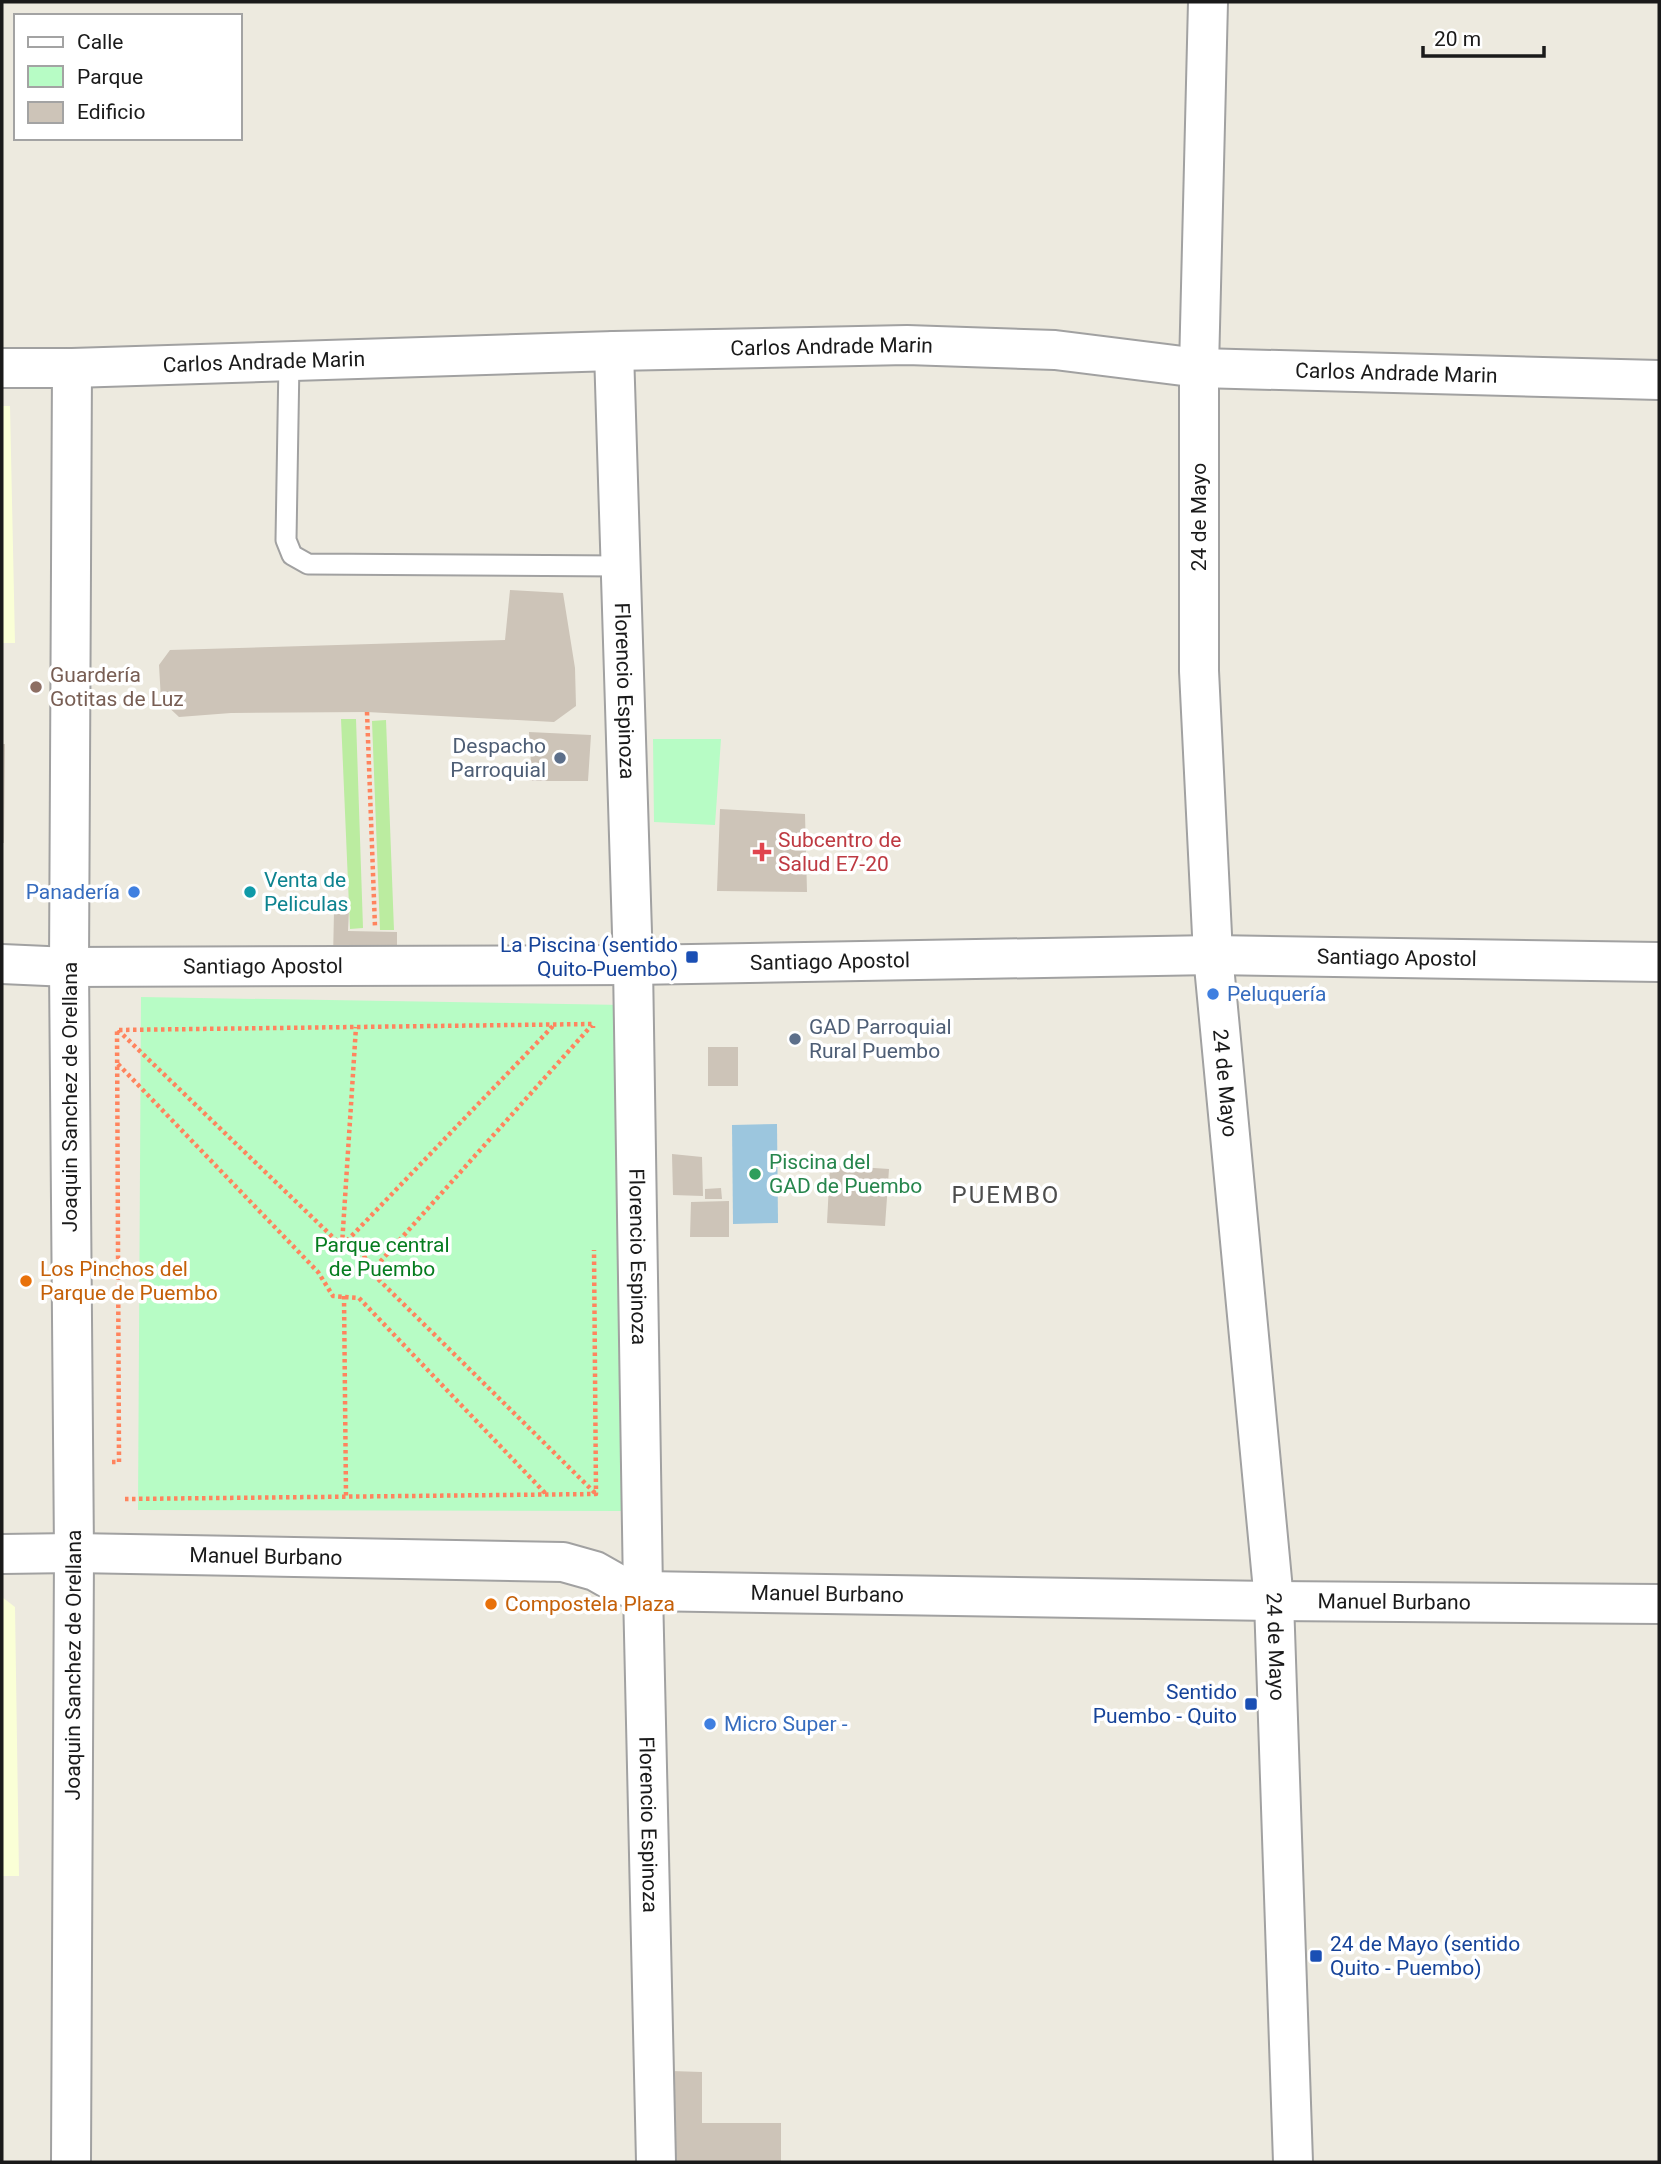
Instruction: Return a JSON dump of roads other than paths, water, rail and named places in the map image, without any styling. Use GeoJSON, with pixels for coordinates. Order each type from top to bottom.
{"type":"FeatureCollection","features":[{"type":"Feature","properties":{"kind":"street","name":"24 de Mayo"},"geometry":{"type":"LineString","coordinates":[[1208,2],[1199,368],[1199,671],[1213,955],[1273,1601],[1293,2162]]}},
{"type":"Feature","properties":{"kind":"street","name":"Carlos Andrade Marin"},"geometry":{"type":"LineString","coordinates":[[2,368],[614,351],[921,346],[1055,350],[1199,368],[1659,380]]}},
{"type":"Feature","properties":{"kind":"street","name":"Florencio Espinoza"},"geometry":{"type":"LineString","coordinates":[[614,351],[633,965],[656,2162]]}},
{"type":"Feature","properties":{"kind":"street","name":"Joaquin Sanchez de Orellana"},"geometry":{"type":"LineString","coordinates":[[71,2162],[74,1553],[69,967],[72,368]]}},
{"type":"Feature","properties":{"kind":"street","name":"Santiago Apostol"},"geometry":{"type":"LineString","coordinates":[[2,964],[69,967],[633,965],[1213,955],[1659,962]]}},
{"type":"Feature","properties":{"kind":"street","name":"Manuel Burbano"},"geometry":{"type":"LineString","coordinates":[[2,1554],[563,1562],[643,1591],[1659,1604]]}},
{"type":"Feature","properties":{"kind":"lane"},"geometry":{"type":"LineString","coordinates":[[289,361],[286,540],[292,555],[308,564],[620,566]]}},
{"type":"Feature","properties":{"kind":"water","name":"Piscina del GAD de Puembo"},"geometry":{"type":"Polygon","coordinates":[[[777,1124],[778,1223],[733,1224],[732,1125],[777,1124]]]}},
{"type":"Feature","properties":{"kind":"place","name":"Guardería Gotitas de Luz"},"geometry":{"type":"Point","coordinates":[36,687]}},
{"type":"Feature","properties":{"kind":"place","name":"Despacho Parroquial"},"geometry":{"type":"Point","coordinates":[560,758]}},
{"type":"Feature","properties":{"kind":"place","name":"Subcentro de Salud E7-20"},"geometry":{"type":"Point","coordinates":[762,852]}},
{"type":"Feature","properties":{"kind":"place","name":"Panadería"},"geometry":{"type":"Point","coordinates":[134,892]}},
{"type":"Feature","properties":{"kind":"place","name":"Venta de Peliculas"},"geometry":{"type":"Point","coordinates":[250,892]}},
{"type":"Feature","properties":{"kind":"place","name":"La Piscina (sentido Quito-Puembo)"},"geometry":{"type":"Point","coordinates":[692,957]}},
{"type":"Feature","properties":{"kind":"place","name":"Peluquería"},"geometry":{"type":"Point","coordinates":[1213,994]}},
{"type":"Feature","properties":{"kind":"place","name":"GAD Parroquial Rural Puembo"},"geometry":{"type":"Point","coordinates":[795,1039]}},
{"type":"Feature","properties":{"kind":"place","name":"Piscina del GAD de Puembo"},"geometry":{"type":"Point","coordinates":[755,1174]}},
{"type":"Feature","properties":{"kind":"place","name":"Los Pinchos del Parque de Puembo"},"geometry":{"type":"Point","coordinates":[26,1281]}},
{"type":"Feature","properties":{"kind":"place","name":"Compostela Plaza"},"geometry":{"type":"Point","coordinates":[491,1604]}},
{"type":"Feature","properties":{"kind":"place","name":"Sentido Puembo - Quito"},"geometry":{"type":"Point","coordinates":[1251,1704]}},
{"type":"Feature","properties":{"kind":"place","name":"Micro Super -"},"geometry":{"type":"Point","coordinates":[710,1724]}},
{"type":"Feature","properties":{"kind":"place","name":"24 de Mayo (sentido Quito - Puembo)"},"geometry":{"type":"Point","coordinates":[1316,1956]}},
{"type":"Feature","properties":{"kind":"district","name":"PUEMBO"},"geometry":{"type":"Point","coordinates":[1006,1195]}},
{"type":"Feature","properties":{"kind":"park label","name":"Parque central de Puembo"},"geometry":{"type":"Point","coordinates":[382,1257]}}]}
